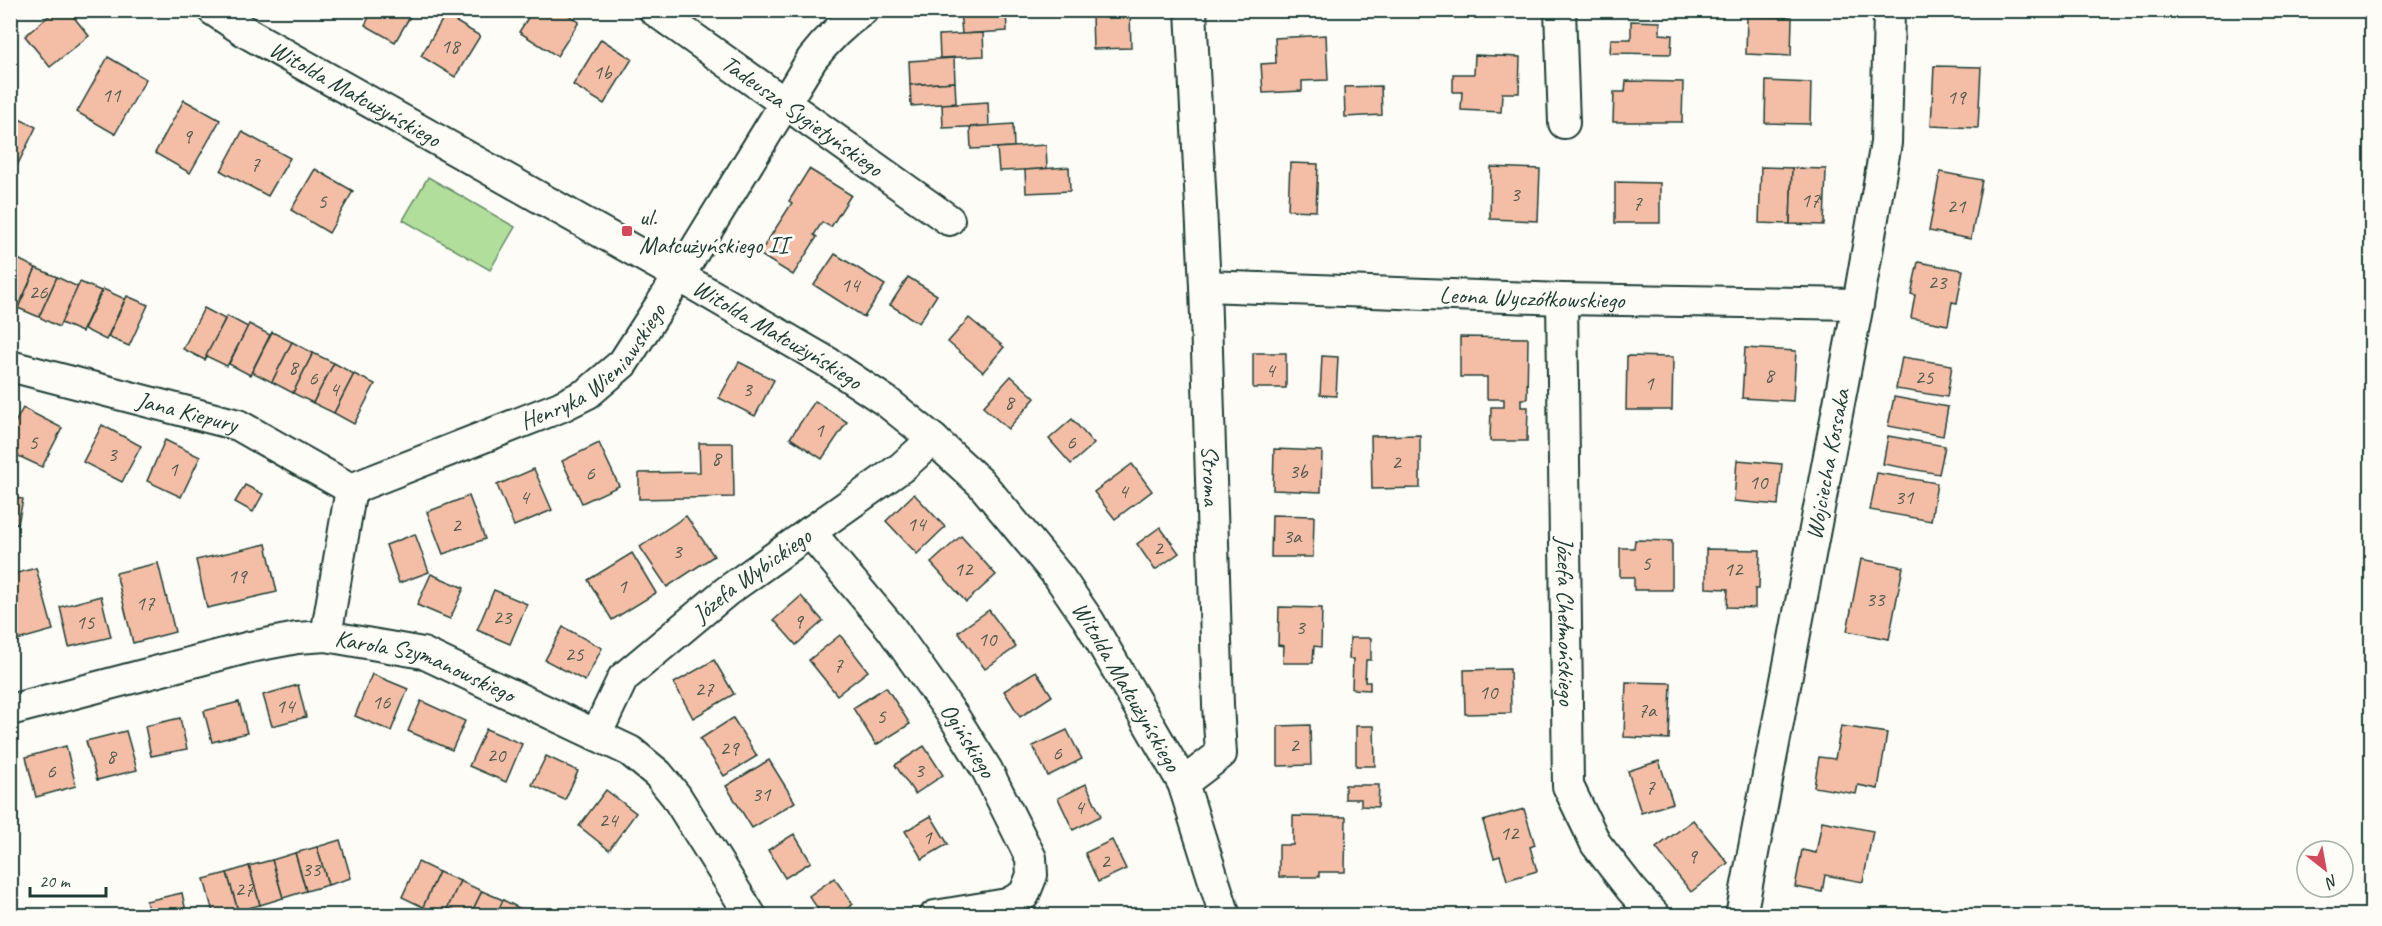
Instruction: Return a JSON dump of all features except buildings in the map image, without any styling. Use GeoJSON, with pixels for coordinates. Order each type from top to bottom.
{"type":"FeatureCollection","features":[{"type":"Feature","properties":{"kind":"street","name":"Witolda Małcużyńskiego"},"geometry":{"type":"LineString","coordinates":[[213,10],[249,34],[827,362],[887,402],[933,439],[981,483],[1059,577],[1089,621],[1183,783]]}},
{"type":"Feature","properties":{"kind":"street","name":"Tadeusza Sygietyńskiego"},"geometry":{"type":"LineString","coordinates":[[654,10],[949,220]]}},
{"type":"Feature","properties":{"kind":"street","name":"Henryka Wieniawskiego"},"geometry":{"type":"LineString","coordinates":[[351,489],[560,407],[588,393],[622,363],[679,276],[783,102],[812,58],[829,38],[863,10]]}},
{"type":"Feature","properties":{"kind":"street","name":"Stroma"},"geometry":{"type":"LineString","coordinates":[[1183,783],[1221,754],[1205,286],[1191,10]]}},
{"type":"Feature","properties":{"kind":"street"},"geometry":{"type":"LineString","coordinates":[[1560,10],[1564,123]]}},
{"type":"Feature","properties":{"kind":"street","name":"Wojciecha Kossaka"},"geometry":{"type":"LineString","coordinates":[[1741,915],[1858,304],[1886,143],[1889,10]]}},
{"type":"Feature","properties":{"kind":"street","name":"Leona Wyczółkowskiego"},"geometry":{"type":"LineString","coordinates":[[1205,286],[1563,299],[1858,304]]}},
{"type":"Feature","properties":{"kind":"street","name":"Józefa Chełmońskiego"},"geometry":{"type":"LineString","coordinates":[[1563,299],[1569,786],[1596,844],[1631,889],[1655,915]]}},
{"type":"Feature","properties":{"kind":"street","name":"Jana Kiepury"},"geometry":{"type":"LineString","coordinates":[[10,366],[238,425],[351,489]]}},
{"type":"Feature","properties":{"kind":"street","name":"Józefa Wybickiego"},"geometry":{"type":"LineString","coordinates":[[597,735],[623,678],[727,591],[902,467],[933,439]]}},
{"type":"Feature","properties":{"kind":"street"},"geometry":{"type":"LineString","coordinates":[[326,636],[351,489]]}},
{"type":"Feature","properties":{"kind":"street","name":"Ogińskiego"},"geometry":{"type":"LineString","coordinates":[[810,532],[891,628],[954,717],[987,770],[1031,858],[1032,875],[1024,895],[1007,904],[935,915]]}},
{"type":"Feature","properties":{"kind":"street","name":"Karola Szymanowskiego"},"geometry":{"type":"LineString","coordinates":[[10,710],[297,638],[326,636],[423,653],[630,751],[676,796],[751,915]]}},
{"type":"Feature","properties":{"kind":"street"},"geometry":{"type":"LineString","coordinates":[[1183,783],[1226,915]]}},
{"type":"Feature","properties":{"kind":"green space"},"geometry":{"type":"Polygon","coordinates":[[[428,177],[515,227],[490,270],[403,220],[428,177]]]}},
{"type":"Feature","properties":{"kind":"place","name":"ul. Małcużyńskiego II"},"geometry":{"type":"Point","coordinates":[627,231]}}]}
